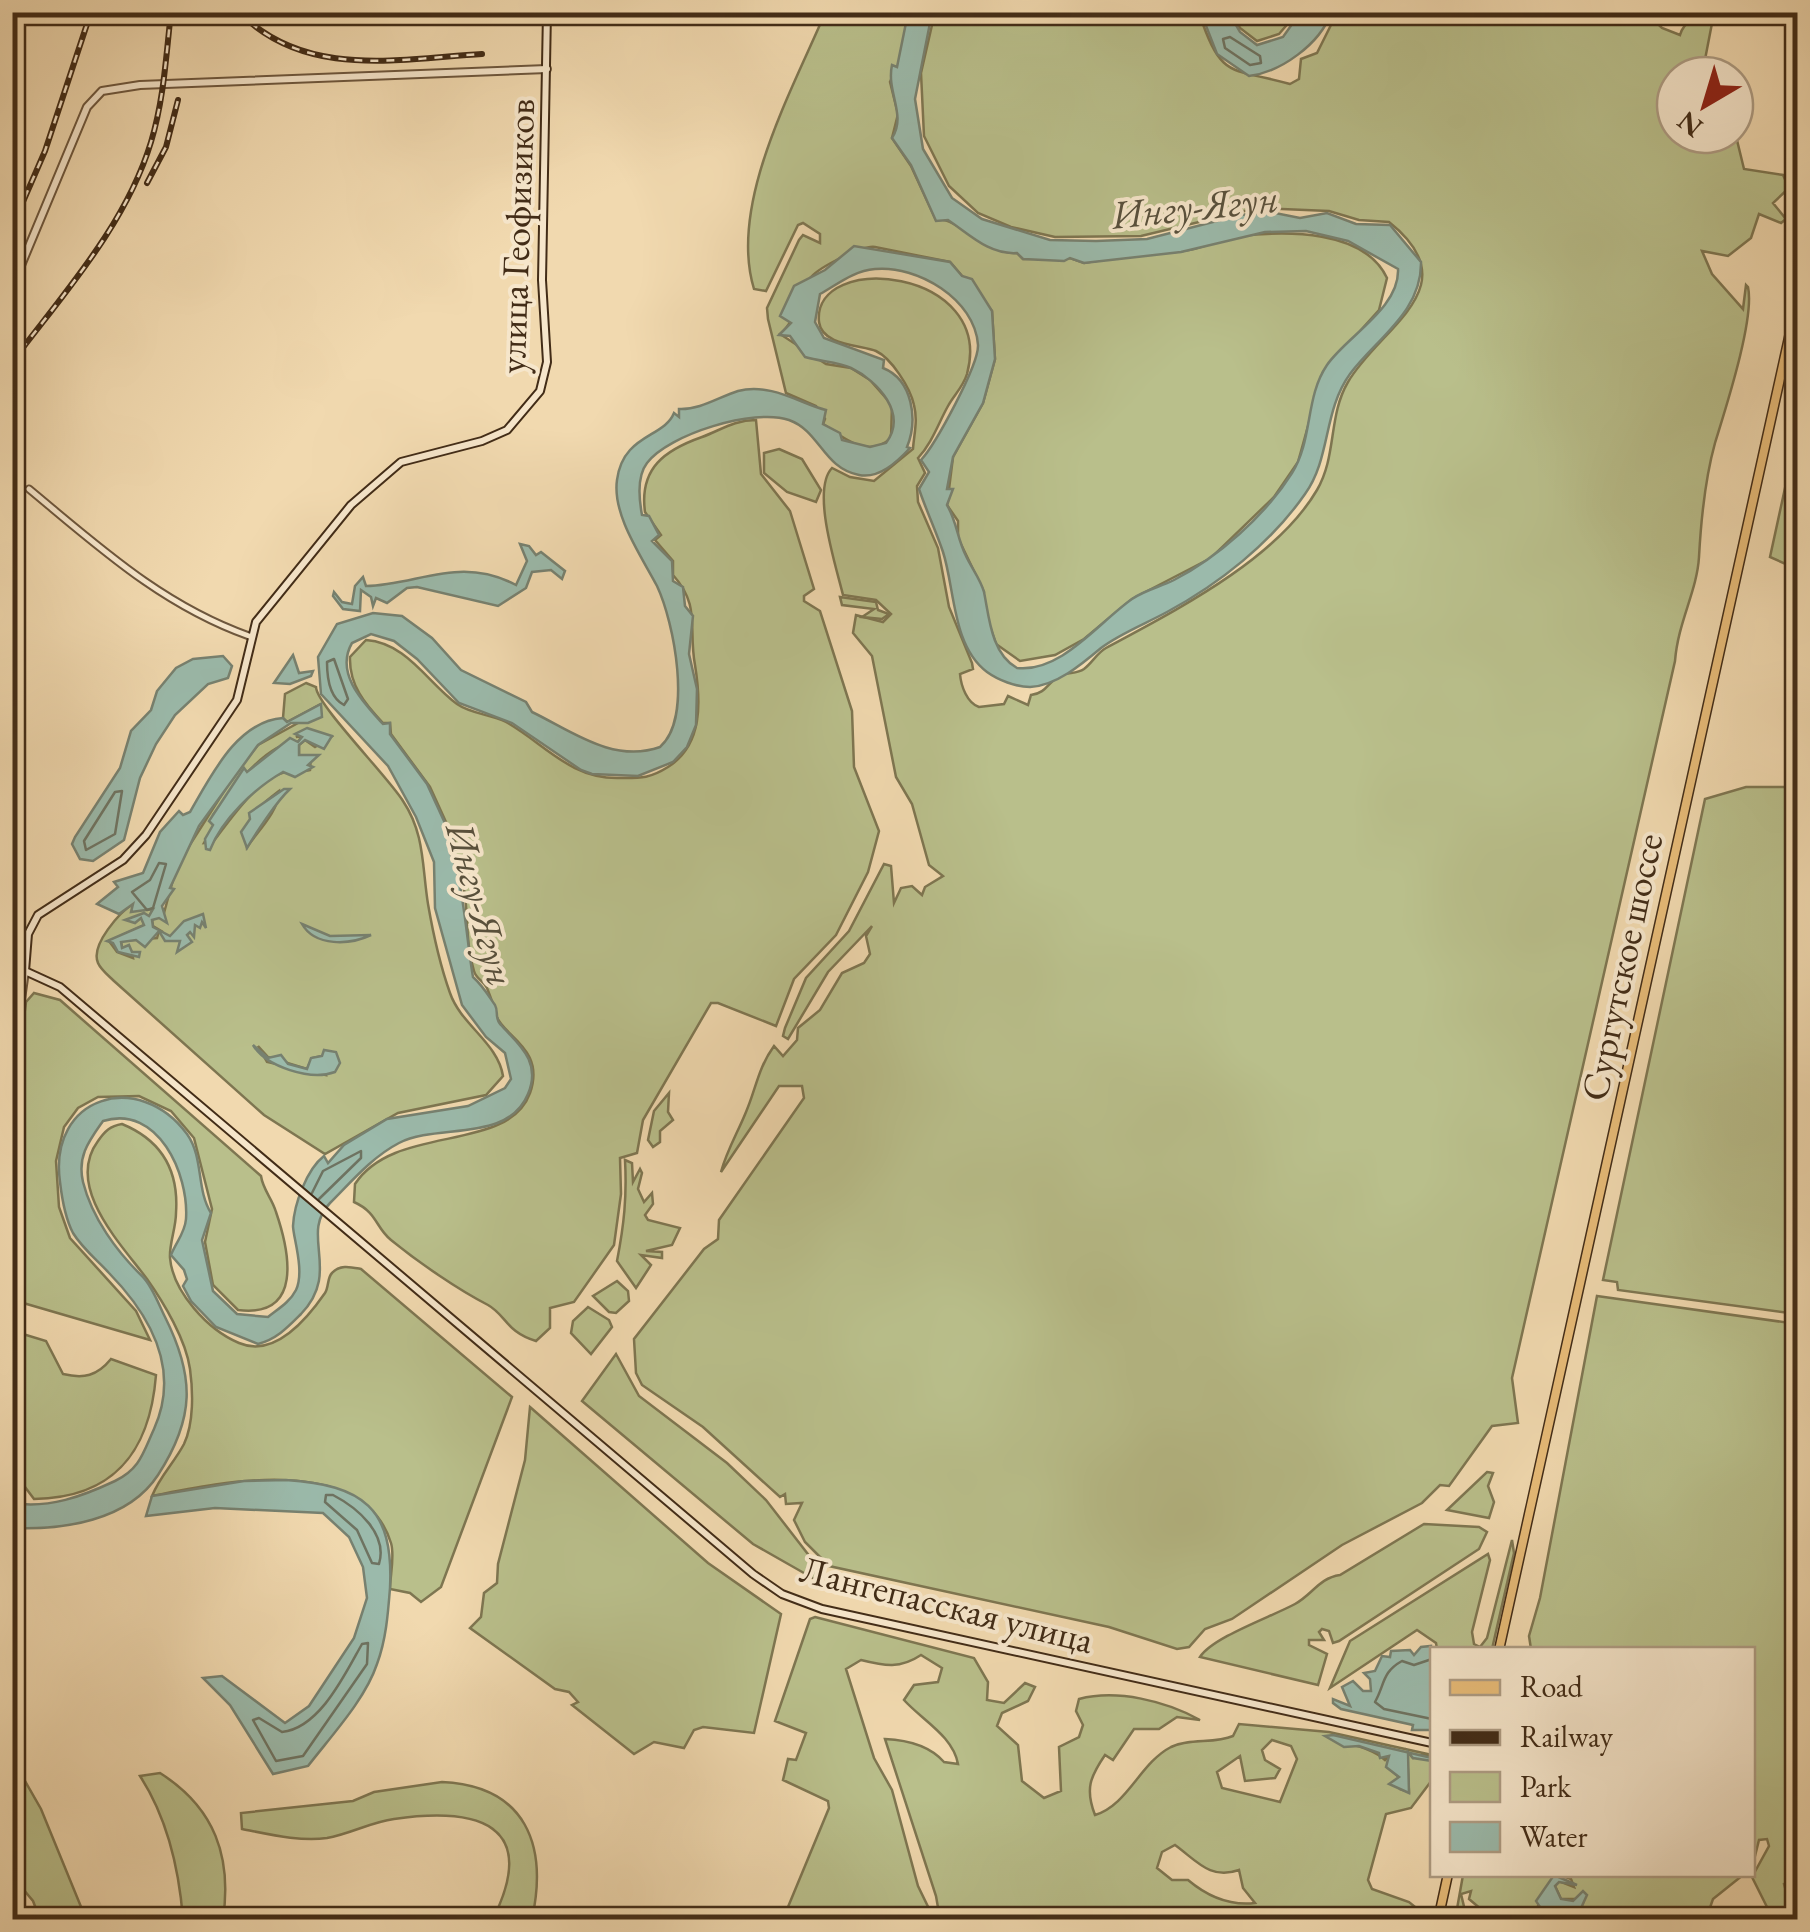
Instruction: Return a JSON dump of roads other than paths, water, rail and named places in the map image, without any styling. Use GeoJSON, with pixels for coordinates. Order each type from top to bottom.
{"type":"FeatureCollection","features":[{"type":"Feature","properties":{"kind":"main road","name":"улица Геофизиков"},"geometry":{"type":"LineString","coordinates":[[12,1064],[28,934],[38,914],[132,852],[222,723],[243,684],[249,636],[335,523],[384,472],[410,458],[495,437],[516,422],[540,391],[547,362],[542,280],[547,12]]}},
{"type":"Feature","properties":{"kind":"main road"},"geometry":{"type":"LineString","coordinates":[[12,287],[87,107],[102,90],[140,85],[548,69]]}},
{"type":"Feature","properties":{"kind":"main road","name":"Сургутское шоссе"},"geometry":{"type":"LineString","coordinates":[[1500,1647],[1798,297]]}},
{"type":"Feature","properties":{"kind":"main road","name":"Лангепасская улица"},"geometry":{"type":"LineString","coordinates":[[25,971],[60,987],[753,1574],[794,1599],[1430,1743]]}},
{"type":"Feature","properties":{"kind":"main road"},"geometry":{"type":"LineString","coordinates":[[1438,1920],[1447,1877]]}},
{"type":"Feature","properties":{"kind":"street"},"geometry":{"type":"LineString","coordinates":[[28,490],[148,586],[196,614],[249,636]]}},
{"type":"Feature","properties":{"kind":"water","name":"Ингу-Ягун"},"geometry":{"type":"Polygon","coordinates":[[[908,13],[932,13],[915,99],[923,149],[952,198],[982,219],[1050,240],[1096,241],[1147,239],[1240,215],[1270,212],[1300,218],[1327,213],[1356,224],[1390,225],[1421,262],[1414,296],[1406,310],[1341,388],[1319,465],[1305,494],[1243,561],[1206,589],[1116,638],[1049,683],[1030,687],[1002,680],[987,672],[967,647],[956,616],[943,552],[919,489],[929,472],[921,460],[955,404],[976,355],[974,328],[955,300],[925,279],[891,269],[867,270],[820,294],[815,322],[824,338],[884,360],[883,368],[907,391],[912,413],[907,447],[910,448],[899,459],[866,476],[847,471],[799,425],[774,417],[734,421],[692,433],[658,452],[644,468],[640,488],[642,515],[649,516],[659,535],[652,541],[672,561],[673,581],[683,587],[685,606],[693,616],[689,654],[697,689],[696,725],[687,747],[673,762],[638,776],[581,770],[512,723],[459,703],[394,641],[371,634],[352,643],[347,666],[354,688],[383,724],[390,723],[390,734],[427,784],[455,845],[450,853],[461,894],[473,977],[495,1005],[499,1022],[526,1054],[532,1072],[528,1094],[505,1120],[415,1137],[389,1149],[362,1170],[322,1215],[318,1228],[320,1268],[313,1298],[287,1328],[258,1344],[216,1327],[191,1301],[183,1286],[187,1279],[184,1270],[171,1255],[185,1224],[186,1201],[176,1164],[166,1147],[140,1123],[122,1118],[103,1121],[83,1157],[83,1182],[99,1221],[149,1285],[175,1339],[186,1378],[184,1416],[179,1435],[158,1475],[130,1503],[93,1520],[13,1528],[12,1503],[65,1500],[130,1471],[143,1453],[162,1407],[163,1365],[149,1325],[124,1290],[85,1249],[66,1215],[60,1153],[68,1129],[82,1112],[101,1101],[123,1098],[145,1102],[167,1114],[187,1134],[196,1153],[203,1194],[211,1213],[202,1240],[213,1291],[237,1314],[268,1317],[296,1290],[299,1274],[294,1217],[302,1188],[324,1156],[328,1163],[344,1145],[387,1119],[468,1106],[505,1088],[511,1079],[505,1053],[486,1037],[462,1005],[435,908],[434,862],[416,817],[388,766],[321,694],[318,657],[337,624],[373,613],[402,616],[432,638],[461,670],[526,702],[532,712],[577,735],[626,751],[660,747],[670,734],[676,715],[674,645],[657,586],[619,507],[617,480],[621,465],[635,445],[662,428],[674,413],[679,417],[679,409],[750,389],[774,392],[826,410],[823,424],[840,433],[842,440],[870,447],[886,443],[894,421],[880,390],[851,368],[805,357],[790,336],[779,335],[791,323],[780,316],[794,286],[825,270],[854,246],[950,262],[962,276],[972,279],[992,311],[995,359],[983,403],[953,457],[947,489],[953,489],[947,505],[963,549],[983,587],[996,644],[1017,668],[1049,663],[1079,644],[1132,599],[1207,560],[1254,520],[1292,473],[1303,447],[1320,377],[1336,354],[1382,309],[1391,296],[1398,269],[1348,241],[1306,231],[1265,232],[1181,252],[1084,263],[1070,258],[1023,259],[1017,253],[988,247],[948,220],[936,221],[911,165],[892,138],[897,112],[892,65],[897,67],[908,13]]]}},
{"type":"Feature","properties":{"kind":"water"},"geometry":{"type":"Polygon","coordinates":[[[1201,13],[1229,13],[1240,32],[1257,45],[1283,37],[1300,13],[1331,13],[1318,35],[1298,55],[1274,69],[1249,76],[1217,54],[1201,13]]]}},
{"type":"Feature","properties":{"kind":"water"},"geometry":{"type":"Polygon","coordinates":[[[520,544],[529,546],[536,555],[541,552],[565,571],[562,579],[551,570],[532,572],[526,588],[498,606],[417,587],[407,588],[387,603],[376,598],[373,606],[371,597],[361,590],[360,611],[343,609],[333,596],[334,592],[342,602],[352,604],[355,586],[363,577],[366,586],[476,572],[516,585],[527,561],[520,544]]]}},
{"type":"Feature","properties":{"kind":"water"},"geometry":{"type":"Polygon","coordinates":[[[293,655],[299,673],[313,671],[311,676],[290,684],[274,683],[293,655]]]}},
{"type":"Feature","properties":{"kind":"water"},"geometry":{"type":"Polygon","coordinates":[[[223,656],[232,666],[228,678],[208,684],[175,715],[156,744],[140,778],[124,840],[93,861],[80,859],[72,844],[75,837],[120,768],[131,731],[151,710],[157,691],[176,668],[193,659],[223,656]]]}},
{"type":"Feature","properties":{"kind":"water"},"geometry":{"type":"Polygon","coordinates":[[[321,704],[322,717],[308,723],[291,723],[258,745],[199,826],[170,888],[174,889],[162,906],[167,923],[159,918],[152,920],[153,927],[170,936],[184,921],[203,914],[206,928],[202,922],[200,928],[195,925],[194,937],[190,932],[187,935],[192,942],[177,952],[180,941],[165,941],[159,931],[145,947],[136,940],[121,942],[122,948],[129,945],[132,952],[140,952],[139,957],[118,952],[107,941],[144,925],[141,918],[135,923],[125,920],[144,913],[149,916],[153,909],[131,912],[133,904],[119,914],[97,904],[118,887],[114,882],[143,873],[160,832],[179,811],[183,815],[190,812],[239,740],[267,721],[283,718],[287,722],[321,704]]]}},
{"type":"Feature","properties":{"kind":"water"},"geometry":{"type":"Polygon","coordinates":[[[307,728],[332,736],[324,749],[305,740],[299,745],[299,755],[319,755],[308,765],[313,767],[295,777],[283,772],[261,787],[240,805],[210,850],[206,849],[205,839],[213,825],[209,821],[244,768],[247,772],[290,738],[298,742],[302,737],[295,734],[307,728]]]}},
{"type":"Feature","properties":{"kind":"water"},"geometry":{"type":"Polygon","coordinates":[[[284,789],[290,789],[247,848],[241,832],[250,819],[249,813],[284,789]]]}},
{"type":"Feature","properties":{"kind":"water"},"geometry":{"type":"Polygon","coordinates":[[[302,924],[330,936],[371,935],[334,942],[315,937],[302,924]]]}},
{"type":"Feature","properties":{"kind":"water"},"geometry":{"type":"Polygon","coordinates":[[[253,1045],[268,1058],[281,1055],[288,1064],[307,1069],[311,1058],[322,1056],[324,1050],[336,1052],[340,1063],[335,1072],[302,1073],[278,1066],[259,1053],[253,1045]]]}},
{"type":"Feature","properties":{"kind":"water"},"geometry":{"type":"Polygon","coordinates":[[[286,1480],[335,1488],[368,1506],[386,1538],[390,1588],[383,1646],[364,1691],[308,1766],[273,1774],[230,1705],[203,1678],[222,1676],[285,1723],[309,1706],[354,1638],[367,1598],[363,1567],[349,1537],[323,1513],[215,1508],[146,1516],[152,1496],[244,1481],[286,1480]]]}},
{"type":"Feature","properties":{"kind":"water"},"geometry":{"type":"Polygon","coordinates":[[[1431,1646],[1430,1730],[1412,1730],[1413,1725],[1341,1709],[1333,1703],[1333,1699],[1350,1706],[1342,1687],[1353,1681],[1363,1691],[1371,1691],[1370,1679],[1364,1673],[1375,1671],[1382,1656],[1390,1657],[1391,1651],[1410,1650],[1414,1655],[1421,1647],[1431,1646]]]}},
{"type":"Feature","properties":{"kind":"water"},"geometry":{"type":"Polygon","coordinates":[[[1325,1736],[1408,1752],[1409,1793],[1389,1784],[1399,1777],[1386,1767],[1389,1756],[1380,1758],[1379,1753],[1359,1746],[1344,1747],[1325,1736]]]}},
{"type":"Feature","properties":{"kind":"water"},"geometry":{"type":"Polygon","coordinates":[[[1408,1753],[1430,1761],[1413,1758],[1408,1753]]]}},
{"type":"Feature","properties":{"kind":"water"},"geometry":{"type":"Polygon","coordinates":[[[1553,1877],[1577,1885],[1559,1882],[1555,1886],[1561,1899],[1573,1901],[1583,1891],[1587,1895],[1576,1919],[1553,1916],[1536,1901],[1553,1877]]]}},
{"type":"Feature","properties":{"kind":"railway"},"geometry":{"type":"LineString","coordinates":[[12,227],[45,151],[91,12]]}},
{"type":"Feature","properties":{"kind":"railway"},"geometry":{"type":"LineString","coordinates":[[12,362],[91,258],[140,172],[159,110],[171,12]]}},
{"type":"Feature","properties":{"kind":"railway"},"geometry":{"type":"LineString","coordinates":[[239,12],[265,33],[293,48],[323,56],[386,61],[482,54]]}},
{"type":"Feature","properties":{"kind":"railway"},"geometry":{"type":"LineString","coordinates":[[147,183],[166,147],[178,100]]}}]}
